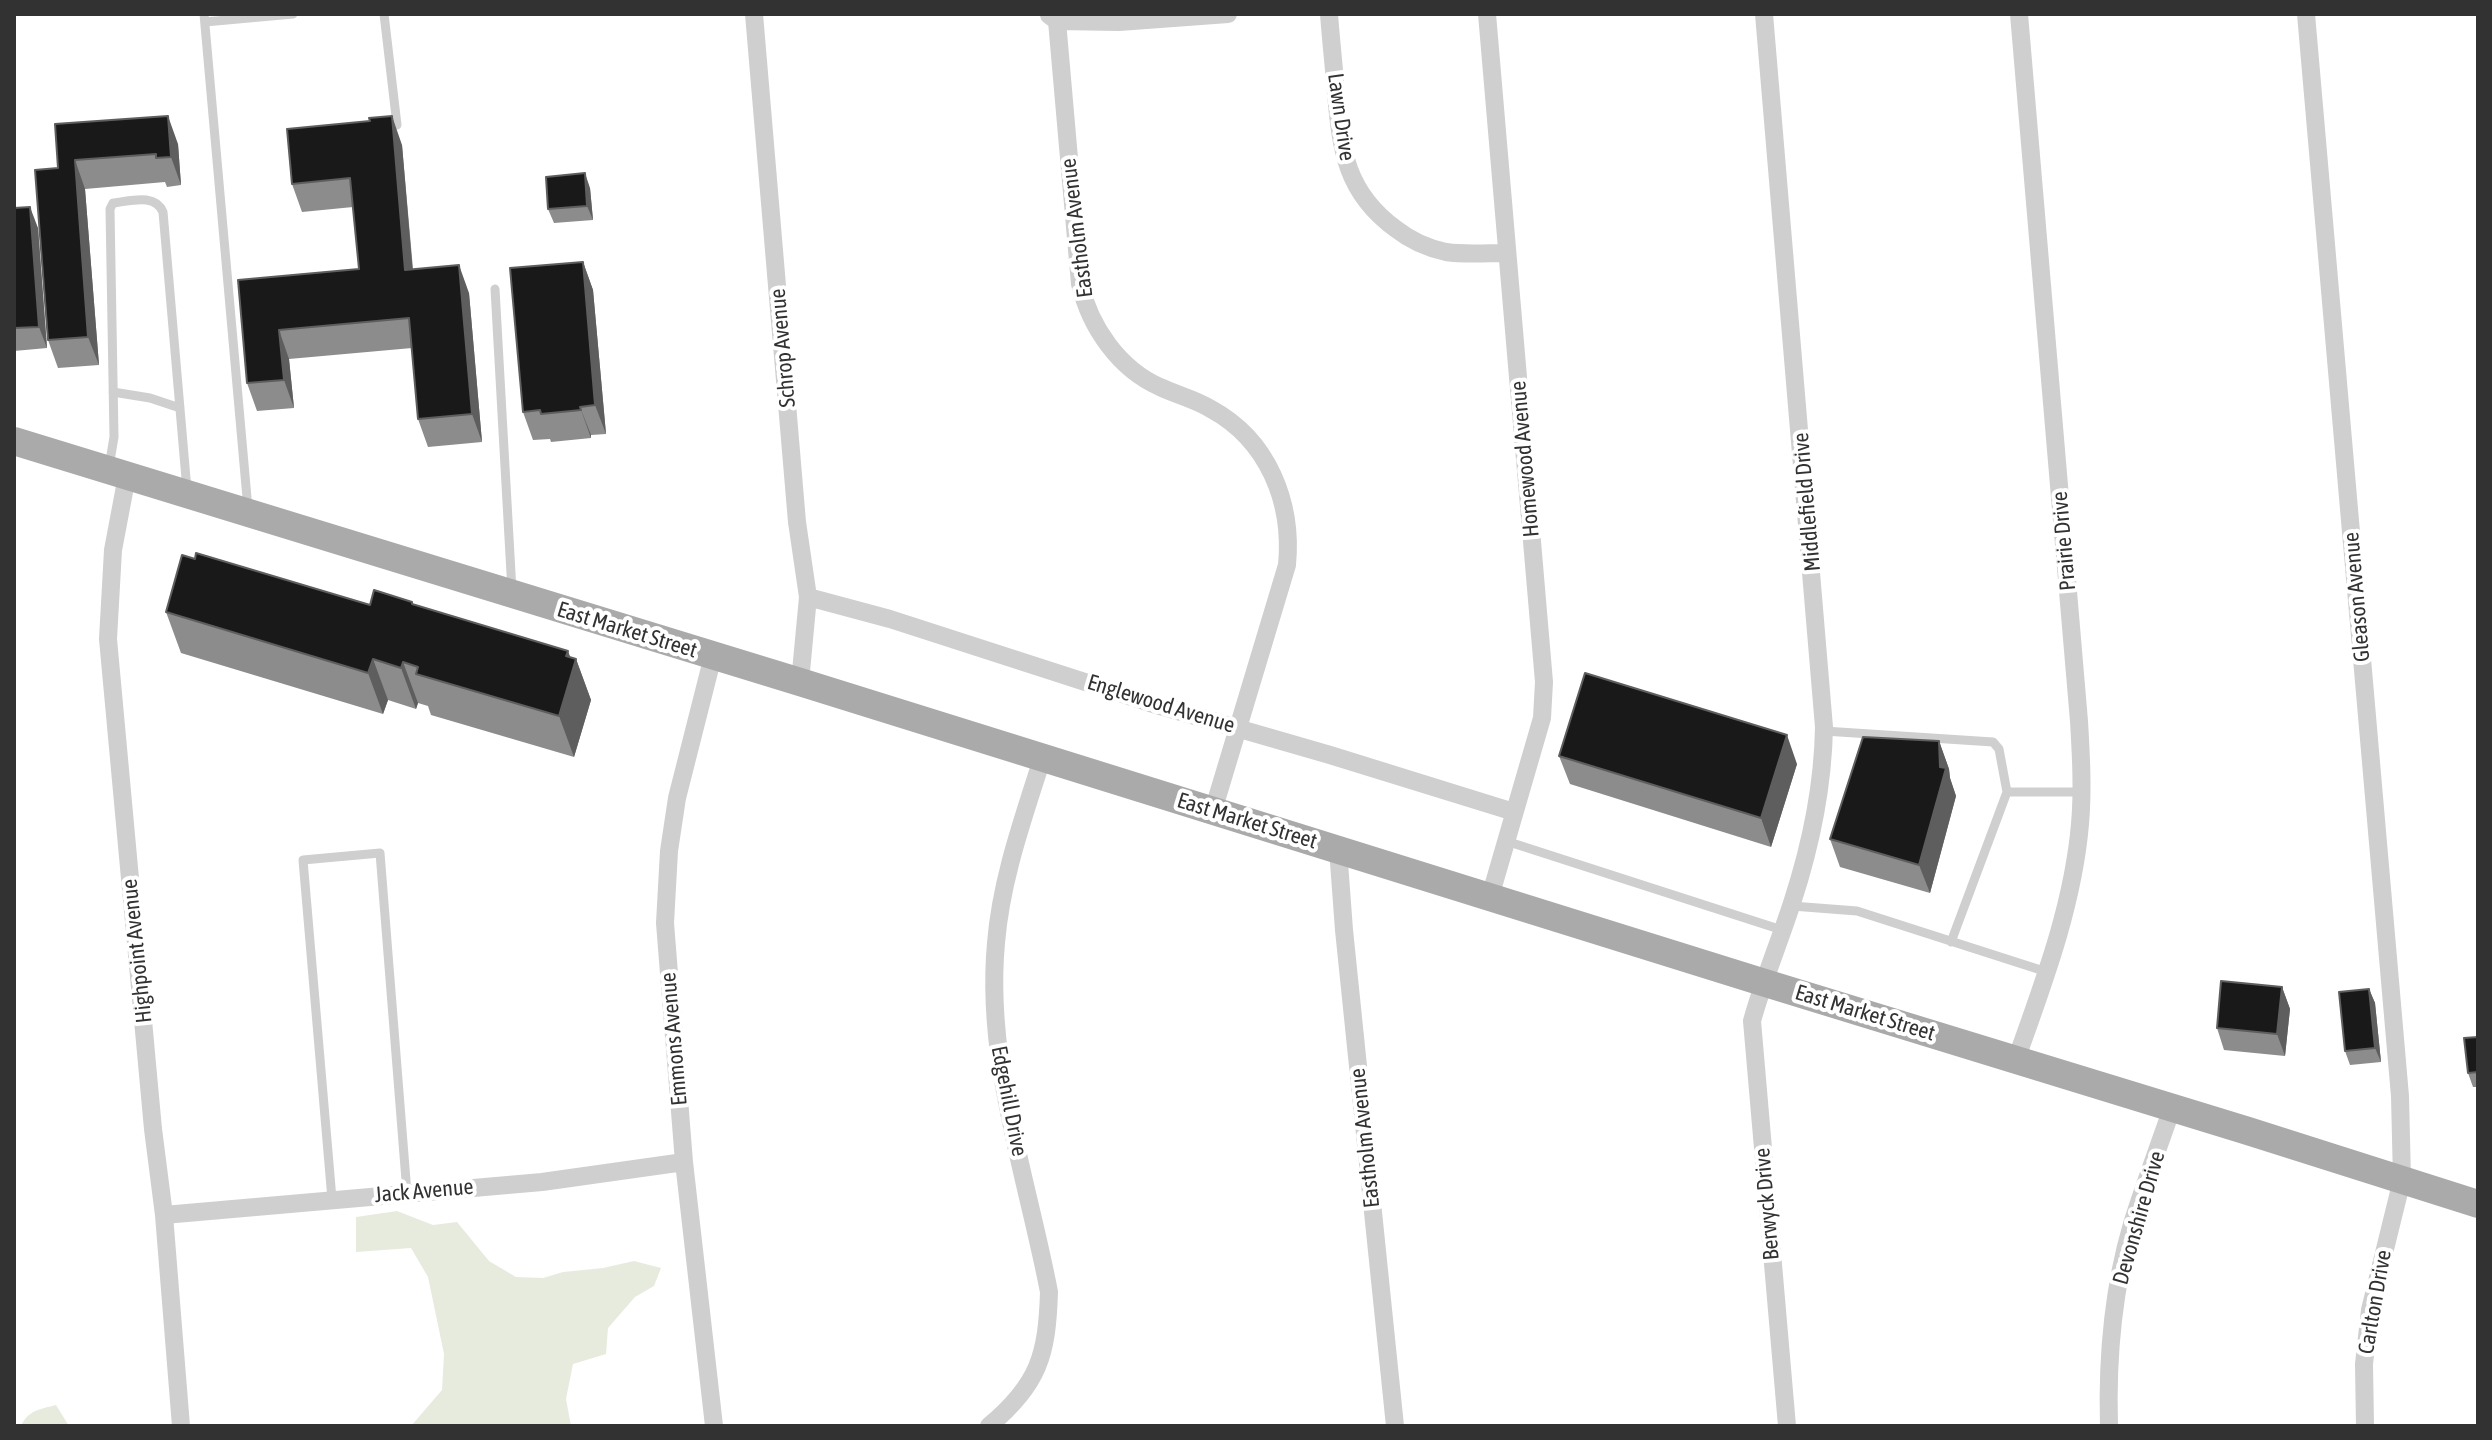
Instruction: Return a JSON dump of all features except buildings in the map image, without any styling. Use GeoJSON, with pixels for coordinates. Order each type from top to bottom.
{"type":"FeatureCollection","features":[{"type":"Feature","properties":{"kind":"main road","name":"East Market Street"},"geometry":{"type":"LineString","coordinates":[[14,441],[2478,1204]]}},
{"type":"Feature","properties":{"kind":"street","name":"Schrop Avenue"},"geometry":{"type":"LineString","coordinates":[[754,14],[797,522],[808,597],[800,682]]}},
{"type":"Feature","properties":{"kind":"street"},"geometry":{"type":"LineString","coordinates":[[1052,18],[1119,22],[1228,14]]}},
{"type":"Feature","properties":{"kind":"street","name":"Lawn Drive"},"geometry":{"type":"LineString","coordinates":[[1329,14],[1343,154],[1357,188],[1369,205],[1395,229],[1425,246],[1447,252],[1507,253]]}},
{"type":"Feature","properties":{"kind":"street","name":"Homewood Avenue"},"geometry":{"type":"LineString","coordinates":[[1487,14],[1544,682],[1542,718],[1490,897]]}},
{"type":"Feature","properties":{"kind":"street","name":"Middlefield Drive"},"geometry":{"type":"LineString","coordinates":[[1762,982],[1791,906],[1817,815],[1824,731],[1764,14]]}},
{"type":"Feature","properties":{"kind":"street","name":"Prairie Drive"},"geometry":{"type":"LineString","coordinates":[[2016,1060],[2047,972],[2072,880],[2080,826],[2081,792],[2079,721],[2019,14]]}},
{"type":"Feature","properties":{"kind":"street","name":"Gleason Avenue"},"geometry":{"type":"LineString","coordinates":[[2306,14],[2400,1096],[2402,1180]]}},
{"type":"Feature","properties":{"kind":"street","name":"Eastholm Avenue"},"geometry":{"type":"LineString","coordinates":[[1052,18],[1080,284],[1090,319],[1114,352],[1137,373],[1158,386],[1211,409],[1230,421],[1254,444],[1266,461],[1281,495],[1288,529],[1287,565],[1213,811]]}},
{"type":"Feature","properties":{"kind":"street","name":"Highpoint Avenue"},"geometry":{"type":"LineString","coordinates":[[117,473],[108,639],[153,1129],[164,1215],[181,1426]]}},
{"type":"Feature","properties":{"kind":"street","name":"Englewood Avenue"},"geometry":{"type":"LineString","coordinates":[[808,597],[890,619],[1150,703],[1514,812]]}},
{"type":"Feature","properties":{"kind":"street","name":"Emmons Avenue"},"geometry":{"type":"LineString","coordinates":[[713,656],[677,798],[665,887],[666,958],[684,1162],[714,1426]]}},
{"type":"Feature","properties":{"kind":"street","name":"Edgehill Drive"},"geometry":{"type":"LineString","coordinates":[[989,1426],[1005,1413],[1029,1382],[1045,1346],[1048,1327],[1049,1292],[1004,1085],[994,998],[995,945],[1000,909],[1017,837],[1042,759]]}},
{"type":"Feature","properties":{"kind":"street","name":"Eastholm Avenue"},"geometry":{"type":"LineString","coordinates":[[1338,849],[1395,1426]]}},
{"type":"Feature","properties":{"kind":"street","name":"Berwyck Drive"},"geometry":{"type":"LineString","coordinates":[[1762,982],[1752,1021],[1787,1426]]}},
{"type":"Feature","properties":{"kind":"street","name":"Devonshire Drive"},"geometry":{"type":"LineString","coordinates":[[2109,1426],[2112,1335],[2123,1263],[2143,1190],[2172,1108]]}},
{"type":"Feature","properties":{"kind":"street","name":"Jack Avenue"},"geometry":{"type":"LineString","coordinates":[[164,1215],[542,1182],[684,1162]]}},
{"type":"Feature","properties":{"kind":"street","name":"Carlton Drive"},"geometry":{"type":"LineString","coordinates":[[2365,1426],[2364,1364],[2370,1310],[2402,1180]]}},
{"type":"Feature","properties":{"kind":"lane"},"geometry":{"type":"LineString","coordinates":[[248,512],[204,18],[293,14]]}},
{"type":"Feature","properties":{"kind":"lane"},"geometry":{"type":"LineString","coordinates":[[384,14],[397,125]]}},
{"type":"Feature","properties":{"kind":"lane"},"geometry":{"type":"LineString","coordinates":[[117,473],[110,209],[113,203],[152,199],[160,204],[163,212],[187,493]]}},
{"type":"Feature","properties":{"kind":"lane"},"geometry":{"type":"LineString","coordinates":[[495,289],[512,594]]}},
{"type":"Feature","properties":{"kind":"lane"},"geometry":{"type":"LineString","coordinates":[[113,392],[150,398],[180,408]]}},
{"type":"Feature","properties":{"kind":"lane"},"geometry":{"type":"LineString","coordinates":[[1824,731],[1993,742],[1999,749],[2007,792],[1951,942]]}},
{"type":"Feature","properties":{"kind":"lane"},"geometry":{"type":"LineString","coordinates":[[2007,792],[2081,792]]}},
{"type":"Feature","properties":{"kind":"lane"},"geometry":{"type":"LineString","coordinates":[[1506,841],[1782,930]]}},
{"type":"Feature","properties":{"kind":"lane"},"geometry":{"type":"LineString","coordinates":[[332,1199],[303,860],[380,853],[407,1193]]}},
{"type":"Feature","properties":{"kind":"lane"},"geometry":{"type":"LineString","coordinates":[[1791,906],[1857,911],[2047,972]]}},
{"type":"Feature","properties":{"kind":"shaded area"},"geometry":{"type":"Polygon","coordinates":[[[397,1211],[433,1225],[457,1222],[489,1261],[516,1277],[543,1278],[634,1261],[661,1268],[654,1286],[635,1297],[608,1328],[606,1354],[573,1364],[566,1399],[571,1426],[411,1426],[442,1390],[444,1354],[428,1277],[411,1248],[356,1252],[356,1217],[397,1211]]]}},
{"type":"Feature","properties":{"kind":"shaded area"},"geometry":{"type":"Polygon","coordinates":[[[56,1405],[69,1426],[21,1426],[31,1413],[56,1405]]]}}]}
